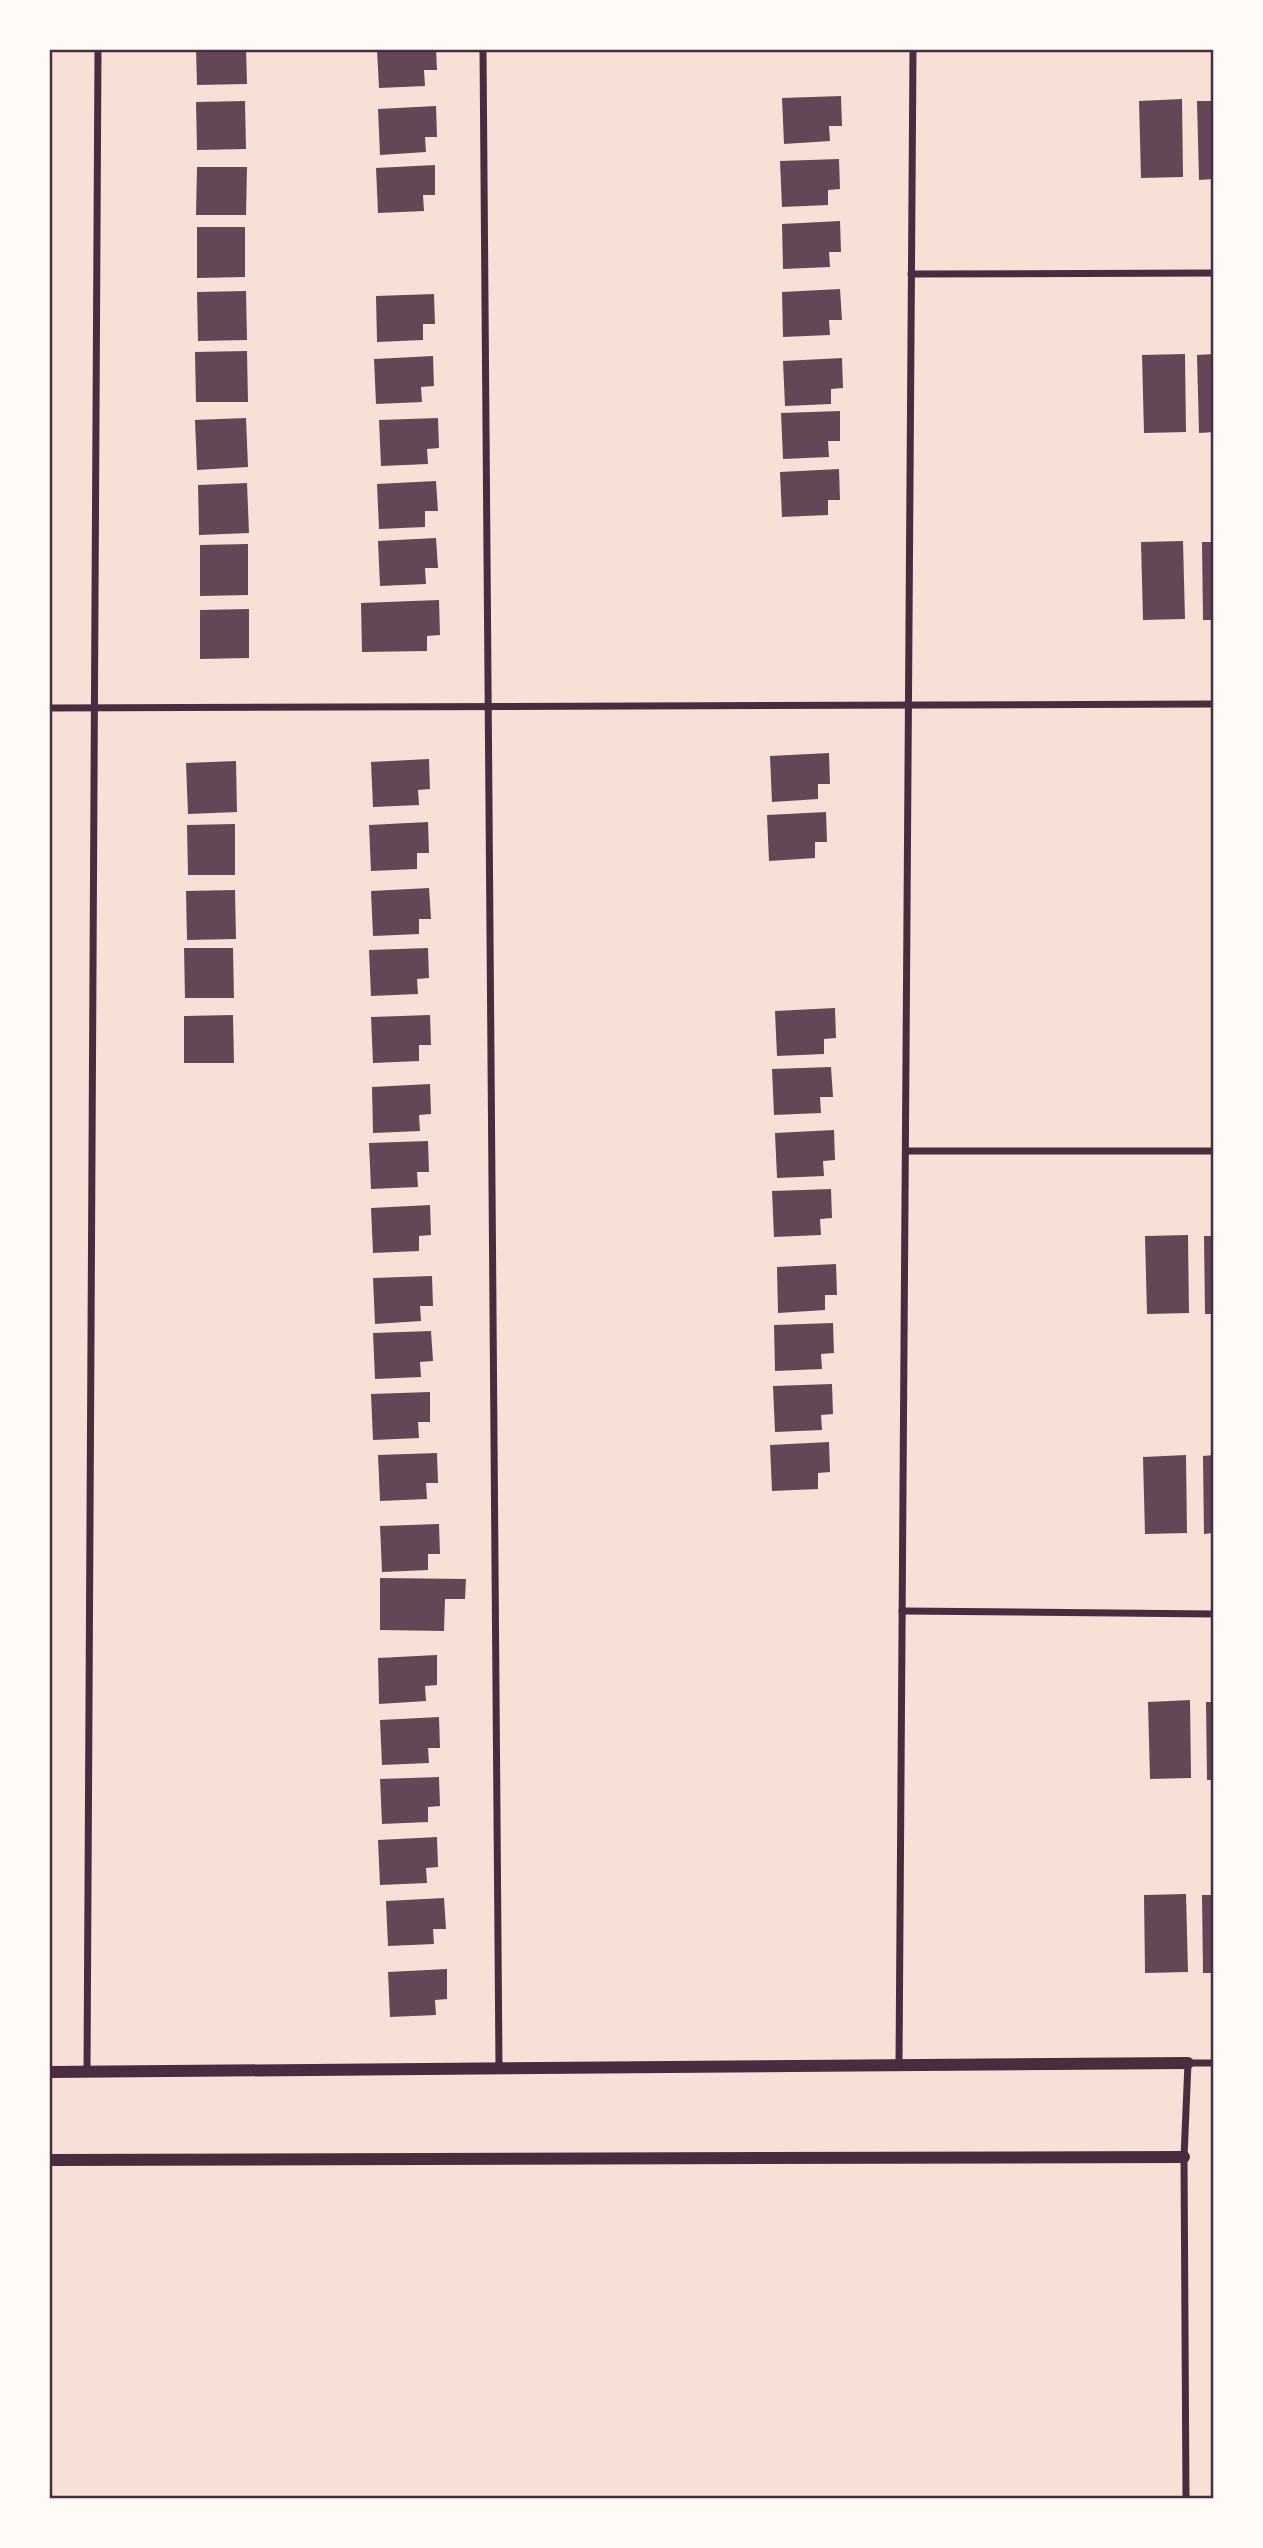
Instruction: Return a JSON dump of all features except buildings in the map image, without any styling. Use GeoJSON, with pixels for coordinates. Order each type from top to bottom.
{"type":"FeatureCollection","features":[{"type":"Feature","properties":{"kind":"street"},"geometry":{"type":"LineString","coordinates":[[87,2072],[98,49]]}},
{"type":"Feature","properties":{"kind":"street"},"geometry":{"type":"LineString","coordinates":[[483,49],[499,2068]]}},
{"type":"Feature","properties":{"kind":"street"},"geometry":{"type":"LineString","coordinates":[[899,2065],[913,49]]}},
{"type":"Feature","properties":{"kind":"street"},"geometry":{"type":"LineString","coordinates":[[911,274],[1214,273]]}},
{"type":"Feature","properties":{"kind":"street"},"geometry":{"type":"LineString","coordinates":[[49,708],[1214,704]]}},
{"type":"Feature","properties":{"kind":"street"},"geometry":{"type":"LineString","coordinates":[[906,1151],[1214,1151]]}},
{"type":"Feature","properties":{"kind":"street"},"geometry":{"type":"LineString","coordinates":[[902,1612],[1214,1614]]}},
{"type":"Feature","properties":{"kind":"street"},"geometry":{"type":"LineString","coordinates":[[1186,2499],[1184,2157],[1188,2063]]}},
{"type":"Feature","properties":{"kind":"street"},"geometry":{"type":"LineString","coordinates":[[49,2072],[1214,2063]]}},
{"type":"Feature","properties":{"kind":"street"},"geometry":{"type":"LineString","coordinates":[[49,2160],[1184,2157]]}}]}
